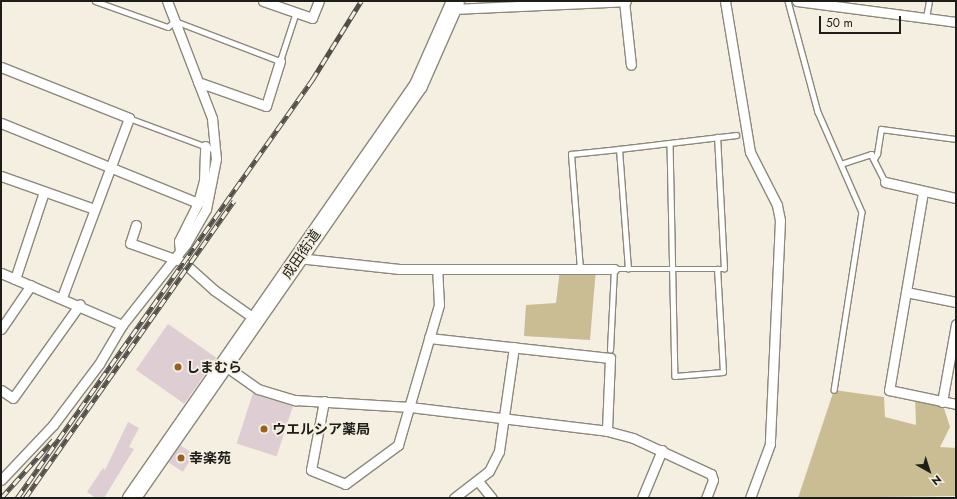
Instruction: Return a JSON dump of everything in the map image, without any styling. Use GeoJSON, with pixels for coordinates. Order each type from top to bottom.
{"type":"FeatureCollection","features":[{"type":"Feature","properties":{"kind":"highway","name":"成田街道"},"geometry":{"type":"LineString","coordinates":[[131,498],[418,84],[453,5]]}},
{"type":"Feature","properties":{"kind":"street"},"geometry":{"type":"LineString","coordinates":[[1,480],[53,425],[99,364],[122,324],[177,254],[206,209],[215,150],[212,118],[167,1]]}},
{"type":"Feature","properties":{"kind":"street"},"geometry":{"type":"LineString","coordinates":[[263,1],[273,3],[312,18],[319,1]]}},
{"type":"Feature","properties":{"kind":"street"},"geometry":{"type":"LineString","coordinates":[[453,5],[620,1],[631,65]]}},
{"type":"Feature","properties":{"kind":"street"},"geometry":{"type":"LineString","coordinates":[[725,1],[750,152],[777,205],[780,220],[770,444],[750,498]]}},
{"type":"Feature","properties":{"kind":"street"},"geometry":{"type":"LineString","coordinates":[[797,1],[848,4],[956,22]]}},
{"type":"Feature","properties":{"kind":"street"},"geometry":{"type":"LineString","coordinates":[[198,82],[266,106],[280,61]]}},
{"type":"Feature","properties":{"kind":"street"},"geometry":{"type":"LineString","coordinates":[[1,67],[129,118],[62,297]]}},
{"type":"Feature","properties":{"kind":"street"},"geometry":{"type":"LineString","coordinates":[[1,122],[111,165],[198,203]]}},
{"type":"Feature","properties":{"kind":"street"},"geometry":{"type":"LineString","coordinates":[[177,254],[178,242],[198,203],[204,181],[205,146]]}},
{"type":"Feature","properties":{"kind":"street"},"geometry":{"type":"LineString","coordinates":[[1,176],[94,209]]}},
{"type":"Feature","properties":{"kind":"street"},"geometry":{"type":"LineString","coordinates":[[885,182],[923,192],[956,198]]}},
{"type":"Feature","properties":{"kind":"street"},"geometry":{"type":"LineString","coordinates":[[15,279],[44,192]]}},
{"type":"Feature","properties":{"kind":"street"},"geometry":{"type":"LineString","coordinates":[[923,192],[889,390],[956,404]]}},
{"type":"Feature","properties":{"kind":"street"},"geometry":{"type":"LineString","coordinates":[[136,225],[130,243],[177,254],[255,319]]}},
{"type":"Feature","properties":{"kind":"street"},"geometry":{"type":"LineString","coordinates":[[298,258],[399,270],[614,269]]}},
{"type":"Feature","properties":{"kind":"street"},"geometry":{"type":"LineString","coordinates":[[324,401],[311,470],[345,484],[398,445],[439,305],[437,269]]}},
{"type":"Feature","properties":{"kind":"street"},"geometry":{"type":"LineString","coordinates":[[1,273],[80,304],[122,324]]}},
{"type":"Feature","properties":{"kind":"street"},"geometry":{"type":"LineString","coordinates":[[1,329],[31,285]]}},
{"type":"Feature","properties":{"kind":"street"},"geometry":{"type":"LineString","coordinates":[[906,292],[956,302]]}},
{"type":"Feature","properties":{"kind":"street"},"geometry":{"type":"LineString","coordinates":[[1,390],[13,398],[80,304]]}},
{"type":"Feature","properties":{"kind":"street"},"geometry":{"type":"LineString","coordinates":[[942,402],[956,324]]}},
{"type":"Feature","properties":{"kind":"street"},"geometry":{"type":"LineString","coordinates":[[429,338],[610,358],[607,432]]}},
{"type":"Feature","properties":{"kind":"street"},"geometry":{"type":"LineString","coordinates":[[454,498],[489,471],[500,451],[506,419],[514,347]]}},
{"type":"Feature","properties":{"kind":"street"},"geometry":{"type":"LineString","coordinates":[[224,365],[258,390],[275,396],[410,407],[607,432],[662,450],[711,474],[713,480],[706,498]]}},
{"type":"Feature","properties":{"kind":"street"},"geometry":{"type":"LineString","coordinates":[[642,498],[662,450]]}},
{"type":"Feature","properties":{"kind":"street"},"geometry":{"type":"LineString","coordinates":[[478,481],[492,498]]}},
{"type":"Feature","properties":{"kind":"lane"},"geometry":{"type":"LineString","coordinates":[[96,1],[168,27],[175,21],[280,61],[296,12]]}},
{"type":"Feature","properties":{"kind":"lane"},"geometry":{"type":"LineString","coordinates":[[788,1],[818,112],[862,212],[834,390]]}},
{"type":"Feature","properties":{"kind":"lane"},"geometry":{"type":"LineString","coordinates":[[926,18],[929,1]]}},
{"type":"Feature","properties":{"kind":"lane"},"geometry":{"type":"LineString","coordinates":[[129,118],[215,150]]}},
{"type":"Feature","properties":{"kind":"lane"},"geometry":{"type":"LineString","coordinates":[[874,159],[878,154],[881,128],[956,139]]}},
{"type":"Feature","properties":{"kind":"lane"},"geometry":{"type":"LineString","coordinates":[[580,269],[571,154],[736,135]]}},
{"type":"Feature","properties":{"kind":"lane"},"geometry":{"type":"LineString","coordinates":[[610,350],[614,269],[724,269],[717,137]]}},
{"type":"Feature","properties":{"kind":"lane"},"geometry":{"type":"LineString","coordinates":[[670,143],[675,376],[723,372],[717,269]]}},
{"type":"Feature","properties":{"kind":"lane"},"geometry":{"type":"LineString","coordinates":[[619,149],[628,268]]}},
{"type":"Feature","properties":{"kind":"lane"},"geometry":{"type":"LineString","coordinates":[[841,164],[871,154],[885,182]]}},
{"type":"Feature","properties":{"kind":"shaded area"},"geometry":{"type":"Polygon","coordinates":[[[560,269],[596,269],[590,340],[524,336],[526,305],[556,303],[560,269]]]}},
{"type":"Feature","properties":{"kind":"shaded area"},"geometry":{"type":"Polygon","coordinates":[[[834,390],[884,397],[885,417],[916,425],[915,396],[942,402],[950,427],[940,447],[956,448],[956,496],[798,498],[834,390]]]}},
{"type":"Feature","properties":{"kind":"building"},"geometry":{"type":"Polygon","coordinates":[[[168,324],[216,358],[184,404],[136,370],[168,324]]]}},
{"type":"Feature","properties":{"kind":"building"},"geometry":{"type":"Polygon","coordinates":[[[253,393],[293,406],[277,456],[237,443],[253,393]]]}},
{"type":"Feature","properties":{"kind":"building"},"geometry":{"type":"Polygon","coordinates":[[[128,422],[139,428],[129,447],[134,449],[104,498],[96,498],[87,492],[103,468],[105,470],[128,422]]]}},
{"type":"Feature","properties":{"kind":"building"},"geometry":{"type":"Polygon","coordinates":[[[180,445],[194,454],[183,472],[169,463],[180,445]]]}},
{"type":"Feature","properties":{"kind":"railway"},"geometry":{"type":"LineString","coordinates":[[17,498],[312,80],[361,1]]}},
{"type":"Feature","properties":{"kind":"railway"},"geometry":{"type":"LineString","coordinates":[[25,498],[234,201]]}},
{"type":"Feature","properties":{"kind":"railway"},"geometry":{"type":"LineString","coordinates":[[1,498],[53,440]]}},
{"type":"Feature","properties":{"kind":"place","name":"しまむら"},"geometry":{"type":"Point","coordinates":[178,367]}},
{"type":"Feature","properties":{"kind":"place","name":"ウエルシア薬局"},"geometry":{"type":"Point","coordinates":[264,429]}},
{"type":"Feature","properties":{"kind":"place","name":"幸楽苑"},"geometry":{"type":"Point","coordinates":[181,458]}}]}
